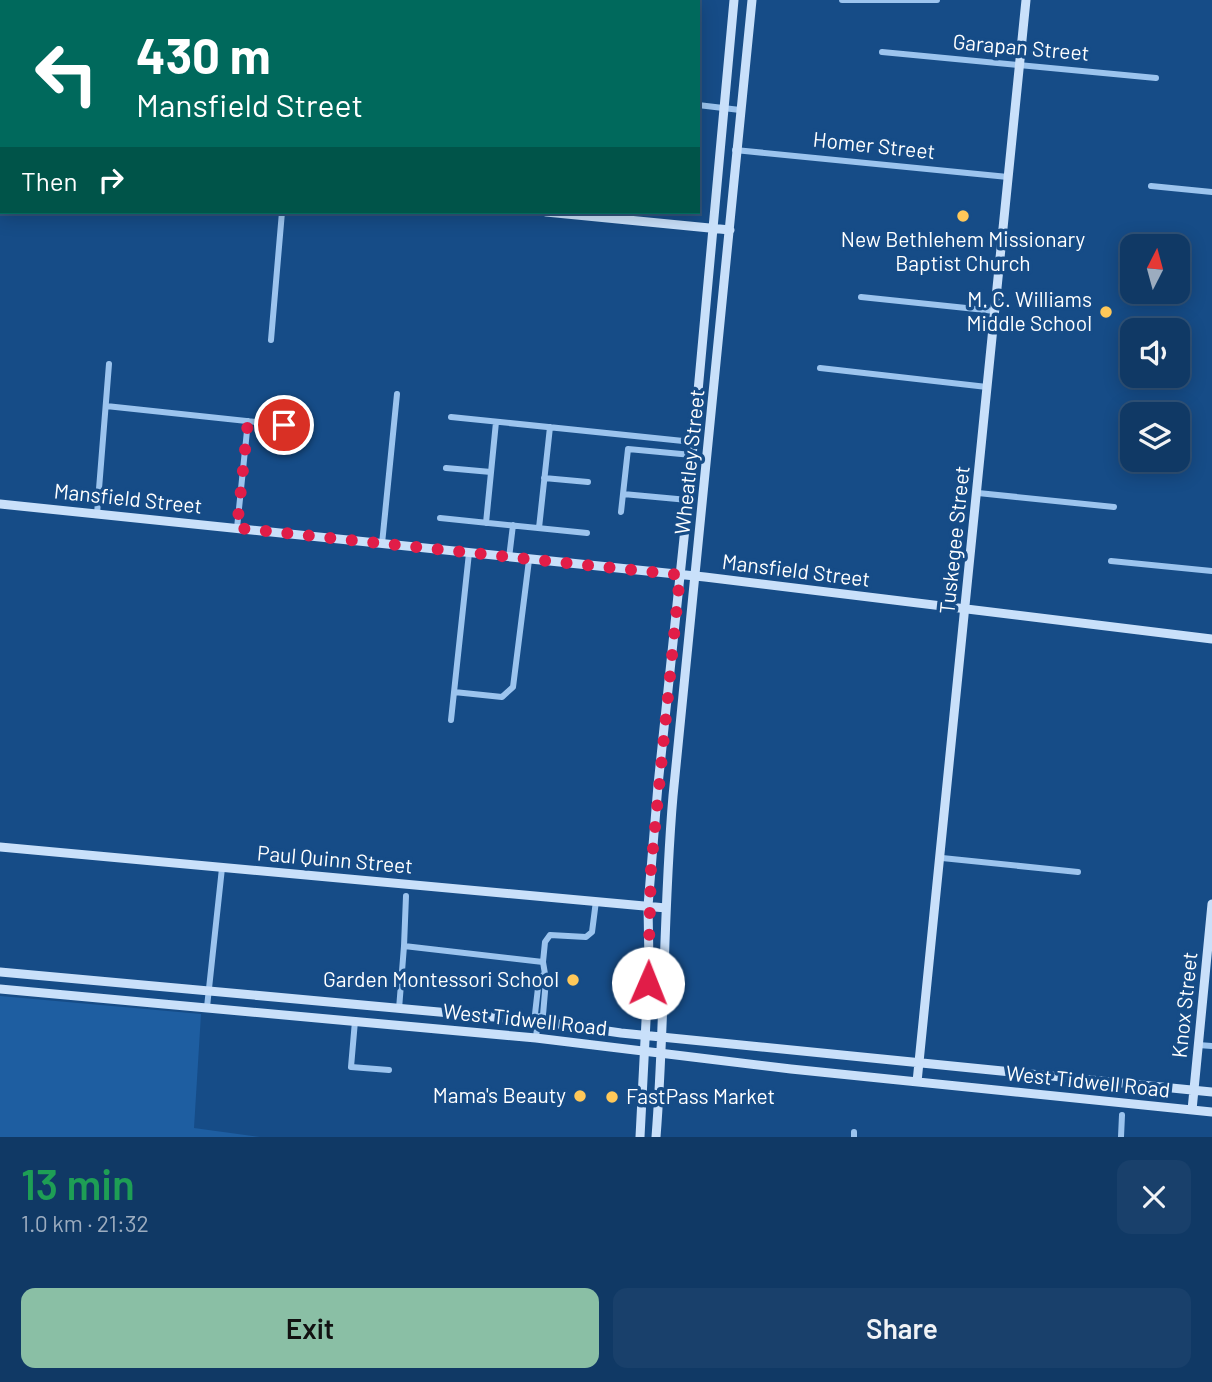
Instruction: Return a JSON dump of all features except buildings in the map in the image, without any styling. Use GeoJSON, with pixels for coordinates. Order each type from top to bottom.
{"type":"FeatureCollection","features":[{"type":"Feature","properties":{"kind":"main road","name":"Wheatley Street"},"geometry":{"type":"LineString","coordinates":[[640,1137],[649,906],[657,795],[688,500],[734,0]]}},
{"type":"Feature","properties":{"kind":"main road","name":"Wheatley Street"},"geometry":{"type":"LineString","coordinates":[[656,1137],[673,796],[687,632],[697,577],[720,345],[735,150],[752,0]]}},
{"type":"Feature","properties":{"kind":"main road","name":"Tuskegee Street"},"geometry":{"type":"LineString","coordinates":[[917,1082],[942,858],[1026,0]]}},
{"type":"Feature","properties":{"kind":"main road"},"geometry":{"type":"LineString","coordinates":[[733,13],[750,15]]}},
{"type":"Feature","properties":{"kind":"main road"},"geometry":{"type":"LineString","coordinates":[[592,214],[730,230]]}},
{"type":"Feature","properties":{"kind":"main road"},"geometry":{"type":"LineString","coordinates":[[701,343],[720,345]]}},
{"type":"Feature","properties":{"kind":"main road"},"geometry":{"type":"LineString","coordinates":[[692,455],[708,457]]}},
{"type":"Feature","properties":{"kind":"main road","name":"Mansfield Street"},"geometry":{"type":"LineString","coordinates":[[0,504],[680,575],[1212,639]]}},
{"type":"Feature","properties":{"kind":"main road"},"geometry":{"type":"LineString","coordinates":[[667,685],[683,686]]}},
{"type":"Feature","properties":{"kind":"main road"},"geometry":{"type":"LineString","coordinates":[[657,795],[673,796]]}},
{"type":"Feature","properties":{"kind":"main road","name":"Paul Quinn Street"},"geometry":{"type":"LineString","coordinates":[[0,847],[666,908]]}},
{"type":"Feature","properties":{"kind":"main road","name":"Knox Street"},"geometry":{"type":"LineString","coordinates":[[1192,1110],[1212,904]]}},
{"type":"Feature","properties":{"kind":"main road","name":"West Tidwell Road"},"geometry":{"type":"LineString","coordinates":[[0,972],[315,1002],[399,1004],[538,1019],[662,1037],[1212,1092]]}},
{"type":"Feature","properties":{"kind":"main road"},"geometry":{"type":"LineString","coordinates":[[102,998],[107,982]]}},
{"type":"Feature","properties":{"kind":"main road","name":"West Tidwell Road"},"geometry":{"type":"LineString","coordinates":[[0,989],[536,1038],[791,1069],[1212,1112]]}},
{"type":"Feature","properties":{"kind":"main road"},"geometry":{"type":"LineString","coordinates":[[314,1017],[315,1002]]}},
{"type":"Feature","properties":{"kind":"main road"},"geometry":{"type":"LineString","coordinates":[[791,1050],[791,1069]]}},
{"type":"Feature","properties":{"kind":"main road"},"geometry":{"type":"LineString","coordinates":[[1019,1093],[1020,1073]]}},
{"type":"Feature","properties":{"kind":"street"},"geometry":{"type":"LineString","coordinates":[[842,0],[937,0]]}},
{"type":"Feature","properties":{"kind":"street","name":"Garapan Street"},"geometry":{"type":"LineString","coordinates":[[882,52],[1156,78]]}},
{"type":"Feature","properties":{"kind":"street"},"geometry":{"type":"LineString","coordinates":[[700,105],[740,110]]}},
{"type":"Feature","properties":{"kind":"street","name":"Homer Street"},"geometry":{"type":"LineString","coordinates":[[735,150],[1009,177]]}},
{"type":"Feature","properties":{"kind":"street"},"geometry":{"type":"LineString","coordinates":[[1151,186],[1212,192]]}},
{"type":"Feature","properties":{"kind":"street"},"geometry":{"type":"LineString","coordinates":[[271,340],[282,214]]}},
{"type":"Feature","properties":{"kind":"street"},"geometry":{"type":"LineString","coordinates":[[861,297],[995,311]]}},
{"type":"Feature","properties":{"kind":"street"},"geometry":{"type":"LineString","coordinates":[[97,514],[109,364]]}},
{"type":"Feature","properties":{"kind":"street"},"geometry":{"type":"LineString","coordinates":[[820,368],[987,387]]}},
{"type":"Feature","properties":{"kind":"street"},"geometry":{"type":"LineString","coordinates":[[382,544],[397,394]]}},
{"type":"Feature","properties":{"kind":"street"},"geometry":{"type":"LineString","coordinates":[[106,406],[284,425]]}},
{"type":"Feature","properties":{"kind":"street"},"geometry":{"type":"LineString","coordinates":[[450,417],[693,442]]}},
{"type":"Feature","properties":{"kind":"street"},"geometry":{"type":"LineString","coordinates":[[237,528],[248,421]]}},
{"type":"Feature","properties":{"kind":"street"},"geometry":{"type":"LineString","coordinates":[[486,523],[496,422]]}},
{"type":"Feature","properties":{"kind":"street"},"geometry":{"type":"LineString","coordinates":[[539,528],[550,427]]}},
{"type":"Feature","properties":{"kind":"street"},"geometry":{"type":"LineString","coordinates":[[621,512],[628,449],[692,455]]}},
{"type":"Feature","properties":{"kind":"street"},"geometry":{"type":"LineString","coordinates":[[446,468],[491,472]]}},
{"type":"Feature","properties":{"kind":"street"},"geometry":{"type":"LineString","coordinates":[[544,478],[588,482]]}},
{"type":"Feature","properties":{"kind":"street"},"geometry":{"type":"LineString","coordinates":[[978,493],[1114,507]]}},
{"type":"Feature","properties":{"kind":"street"},"geometry":{"type":"LineString","coordinates":[[623,494],[688,500]]}},
{"type":"Feature","properties":{"kind":"street"},"geometry":{"type":"LineString","coordinates":[[440,518],[587,533]]}},
{"type":"Feature","properties":{"kind":"street"},"geometry":{"type":"LineString","coordinates":[[509,558],[513,525]]}},
{"type":"Feature","properties":{"kind":"street"},"geometry":{"type":"LineString","coordinates":[[451,720],[468,553]]}},
{"type":"Feature","properties":{"kind":"street"},"geometry":{"type":"LineString","coordinates":[[454,692],[502,697],[513,687],[528,560]]}},
{"type":"Feature","properties":{"kind":"street"},"geometry":{"type":"LineString","coordinates":[[1111,561],[1212,571]]}},
{"type":"Feature","properties":{"kind":"street"},"geometry":{"type":"LineString","coordinates":[[942,858],[1078,872]]}},
{"type":"Feature","properties":{"kind":"street"},"geometry":{"type":"LineString","coordinates":[[206,1007],[222,868]]}},
{"type":"Feature","properties":{"kind":"street"},"geometry":{"type":"LineString","coordinates":[[399,1004],[406,896]]}},
{"type":"Feature","properties":{"kind":"street"},"geometry":{"type":"LineString","coordinates":[[536,1038],[538,1019],[543,1015],[545,942],[551,935],[586,937],[592,933],[596,901]]}},
{"type":"Feature","properties":{"kind":"street"},"geometry":{"type":"LineString","coordinates":[[404,946],[543,962]]}},
{"type":"Feature","properties":{"kind":"street"},"geometry":{"type":"LineString","coordinates":[[355,1021],[351,1067],[389,1070]]}},
{"type":"Feature","properties":{"kind":"street"},"geometry":{"type":"LineString","coordinates":[[1198,1045],[1212,1046]]}},
{"type":"Feature","properties":{"kind":"street"},"geometry":{"type":"LineString","coordinates":[[1121,1137],[1122,1115]]}},
{"type":"Feature","properties":{"kind":"shaded area"},"geometry":{"type":"Polygon","coordinates":[[[0,996],[201,1014],[194,1128],[260,1137],[0,1137],[0,996]]]}},
{"type":"Feature","properties":{"kind":"place","name":"New Bethlehem Missionary Baptist Church"},"geometry":{"type":"Point","coordinates":[963,216]}},
{"type":"Feature","properties":{"kind":"place","name":"M. C. Williams Middle School"},"geometry":{"type":"Point","coordinates":[1106,312]}},
{"type":"Feature","properties":{"kind":"place","name":"Garden Montessori School"},"geometry":{"type":"Point","coordinates":[573,980]}},
{"type":"Feature","properties":{"kind":"place","name":"Mama's Beauty"},"geometry":{"type":"Point","coordinates":[580,1096]}},
{"type":"Feature","properties":{"kind":"place","name":"FastPass Market"},"geometry":{"type":"Point","coordinates":[612,1097]}},
{"type":"Feature","properties":{"kind":"route"},"geometry":{"type":"LineString","coordinates":[[284,425],[248,421],[237,528],[680,575],[667,685],[651,868],[648,983]]}}]}
